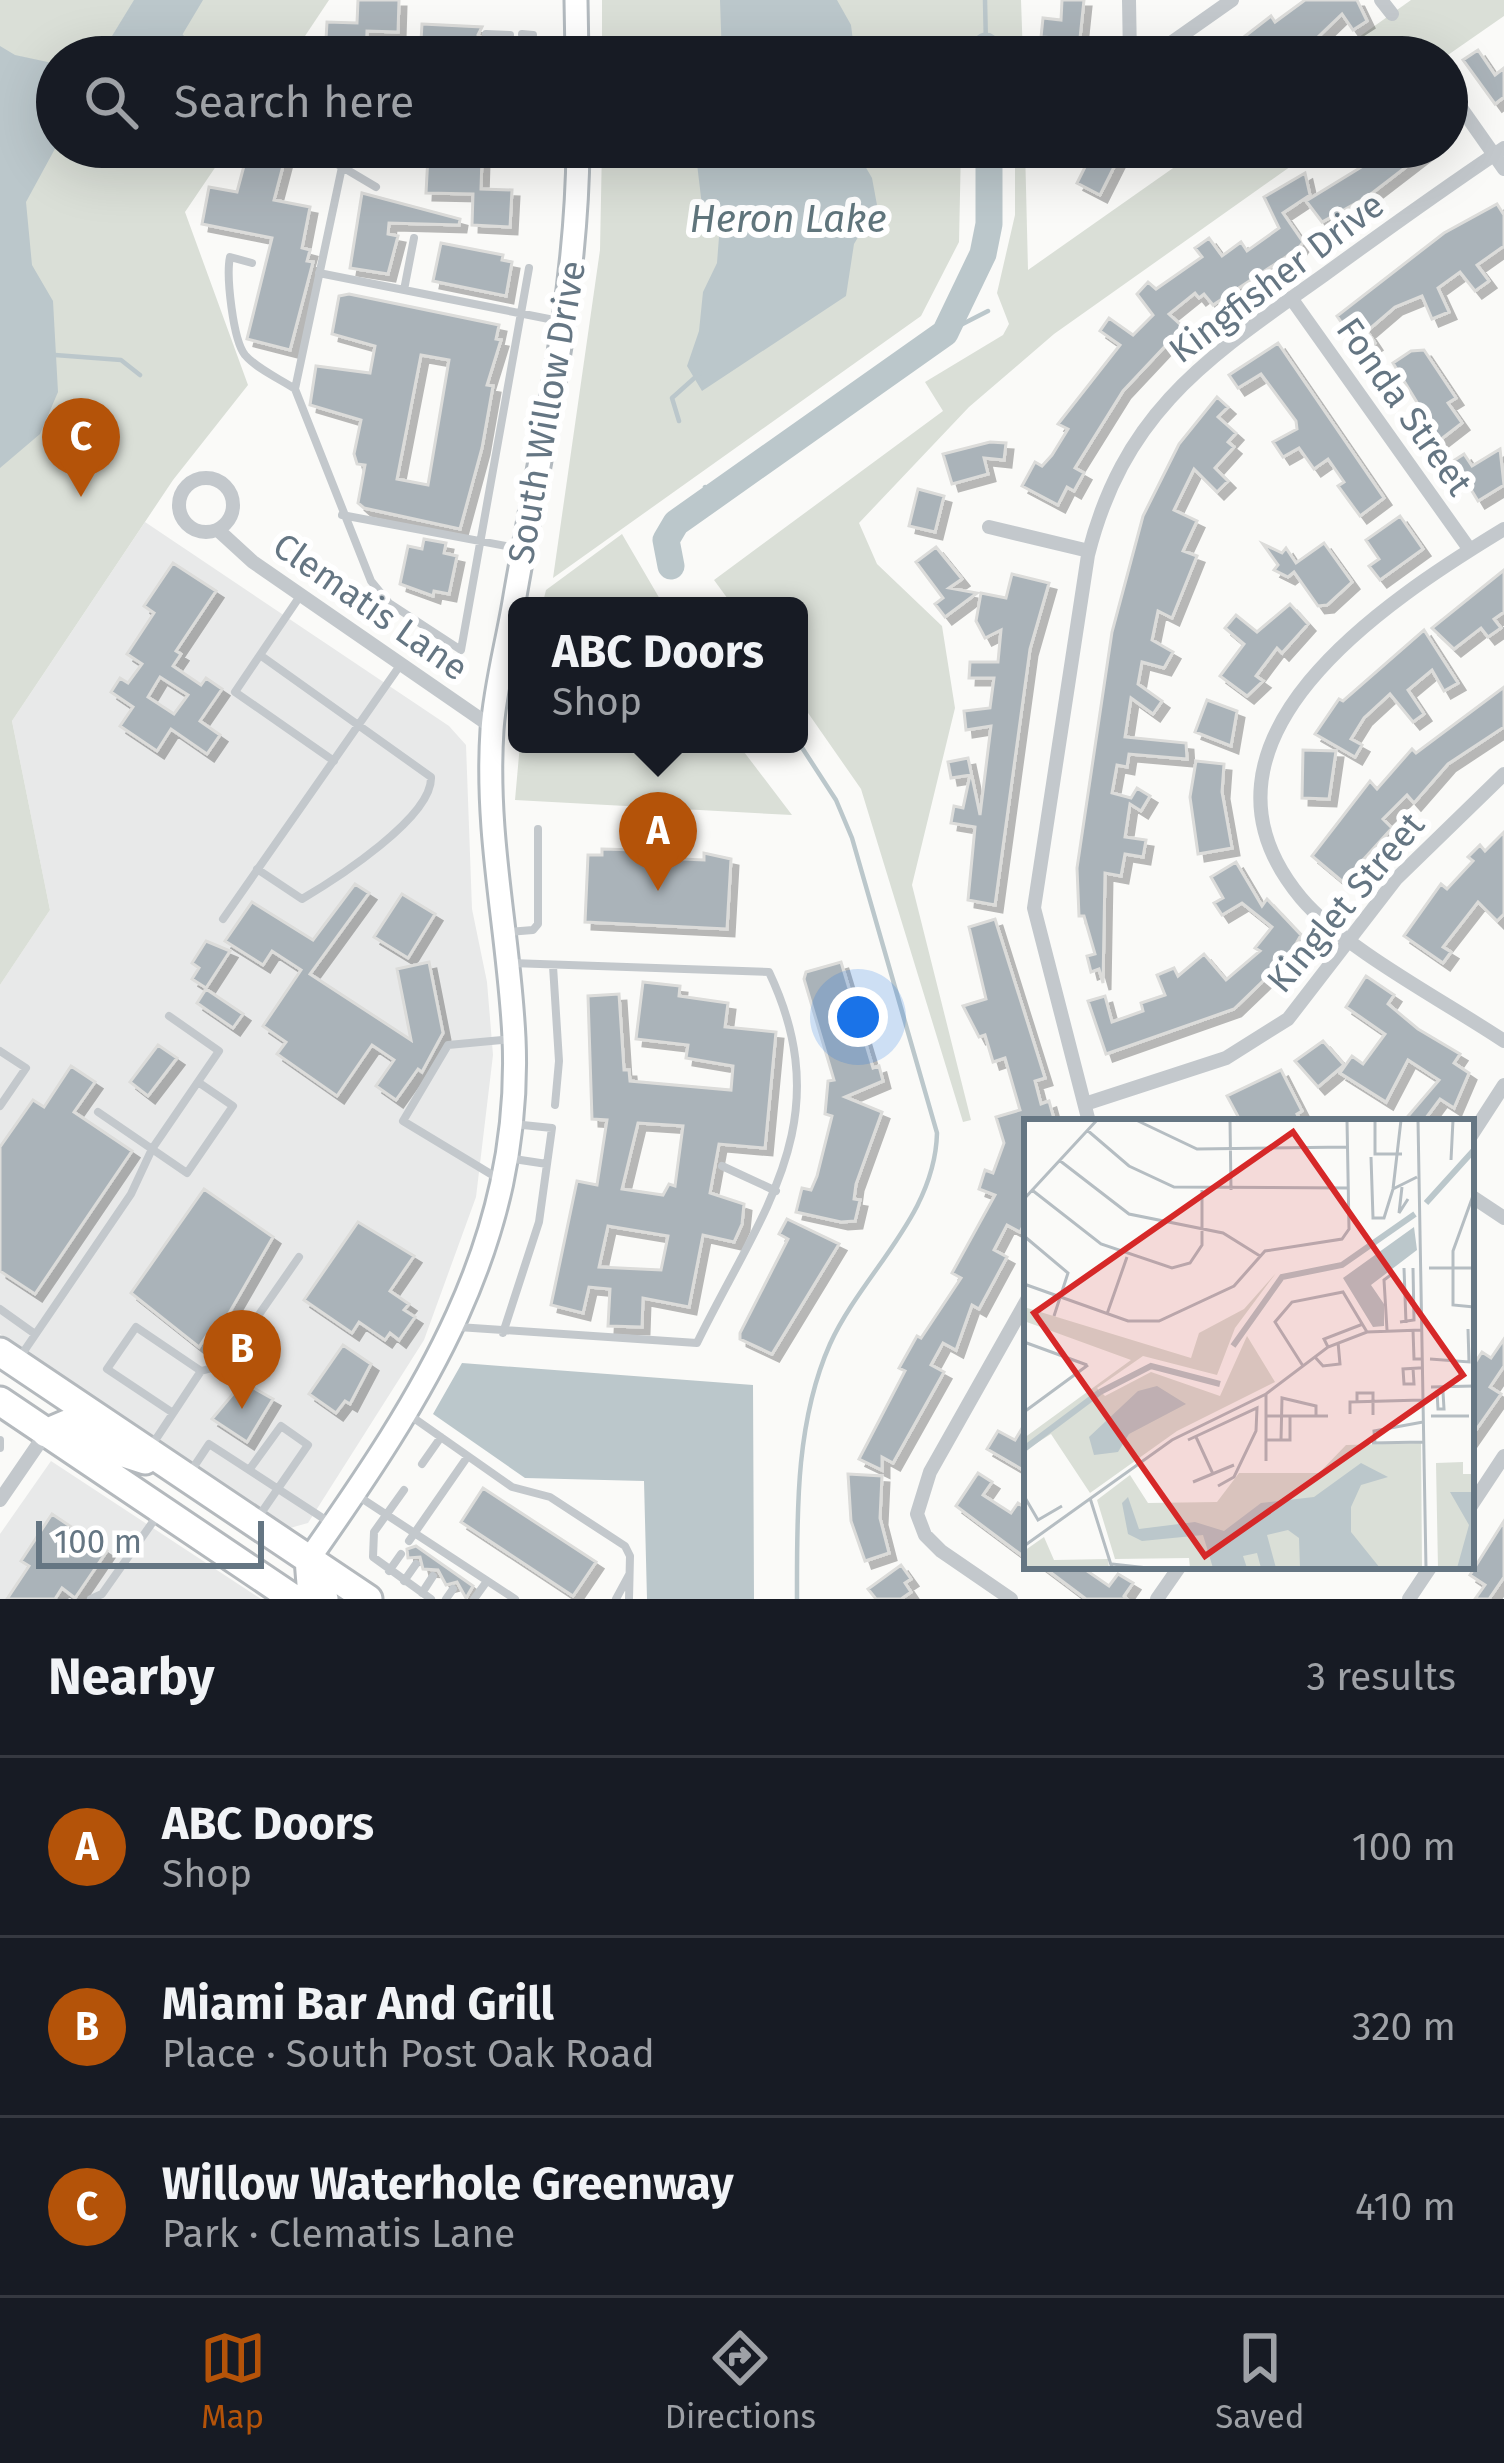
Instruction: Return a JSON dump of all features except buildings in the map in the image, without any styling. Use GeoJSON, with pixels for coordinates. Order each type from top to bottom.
{"type":"FeatureCollection","features":[{"type":"Feature","properties":{"kind":"highway"},"geometry":{"type":"LineString","coordinates":[[5,1362],[368,1599]]}},
{"type":"Feature","properties":{"kind":"highway"},"geometry":{"type":"LineString","coordinates":[[0,1401],[294,1599]]}},
{"type":"Feature","properties":{"kind":"highway"},"geometry":{"type":"LineString","coordinates":[[46,1432],[67,1424],[105,1448],[179,1473]]}},
{"type":"Feature","properties":{"kind":"highway"},"geometry":{"type":"LineString","coordinates":[[192,1531],[230,1534],[278,1562],[310,1559]]}},
{"type":"Feature","properties":{"kind":"highway"},"geometry":{"type":"LineString","coordinates":[[310,1559],[311,1584],[324,1599]]}},
{"type":"Feature","properties":{"kind":"street"},"geometry":{"type":"LineString","coordinates":[[576,0],[577,36]]}},
{"type":"Feature","properties":{"kind":"street"},"geometry":{"type":"LineString","coordinates":[[1129,0],[1130,36]]}},
{"type":"Feature","properties":{"kind":"street"},"geometry":{"type":"LineString","coordinates":[[1181,36],[1232,0]]}},
{"type":"Feature","properties":{"kind":"street"},"geometry":{"type":"LineString","coordinates":[[1382,0],[1392,14]]}},
{"type":"Feature","properties":{"kind":"street"},"geometry":{"type":"LineString","coordinates":[[1468,113],[1499,151],[1504,169]]}},
{"type":"Feature","properties":{"kind":"street","name":"Kingfisher Drive"},"geometry":{"type":"LineString","coordinates":[[1089,1119],[1034,908],[1089,551],[1108,493],[1166,400],[1198,365],[1499,151]]}},
{"type":"Feature","properties":{"kind":"street","name":"South Willow Drive"},"geometry":{"type":"LineString","coordinates":[[515,597],[566,322],[577,168]]}},
{"type":"Feature","properties":{"kind":"street","name":"Fonda Street"},"geometry":{"type":"LineString","coordinates":[[1291,298],[1470,550]]}},
{"type":"Feature","properties":{"kind":"street","name":"Clematis Lane"},"geometry":{"type":"LineString","coordinates":[[218,530],[232,515],[232,496],[221,481],[194,480],[184,488],[179,512],[194,530],[218,530],[301,595],[493,727]]}},
{"type":"Feature","properties":{"kind":"street"},"geometry":{"type":"LineString","coordinates":[[989,526],[1089,551]]}},
{"type":"Feature","properties":{"kind":"street"},"geometry":{"type":"LineString","coordinates":[[1504,529],[1355,633],[1316,670],[1290,704],[1259,794],[1276,859],[1300,896],[1352,939],[1504,1041]]}},
{"type":"Feature","properties":{"kind":"street","name":"South Willow Drive"},"geometry":{"type":"LineString","coordinates":[[310,1559],[408,1414],[456,1327],[504,1169],[514,1039],[491,828],[493,727],[508,638]]}},
{"type":"Feature","properties":{"kind":"street","name":"Kinglet Street"},"geometry":{"type":"LineString","coordinates":[[1088,1103],[1226,1058],[1264,1037],[1296,1010],[1396,879],[1504,774]]}},
{"type":"Feature","properties":{"kind":"street"},"geometry":{"type":"LineString","coordinates":[[1474,1131],[1504,1085]]}},
{"type":"Feature","properties":{"kind":"street"},"geometry":{"type":"LineString","coordinates":[[1474,1198],[1504,1218]]}},
{"type":"Feature","properties":{"kind":"street"},"geometry":{"type":"LineString","coordinates":[[1011,1599],[941,1551],[925,1534],[917,1514],[930,1472],[1024,1305]]}},
{"type":"Feature","properties":{"kind":"street"},"geometry":{"type":"LineString","coordinates":[[0,1500],[46,1432]]}},
{"type":"Feature","properties":{"kind":"street"},"geometry":{"type":"LineString","coordinates":[[1474,1501],[1504,1456]]}},
{"type":"Feature","properties":{"kind":"street"},"geometry":{"type":"LineString","coordinates":[[1157,1599],[1178,1569]]}},
{"type":"Feature","properties":{"kind":"street"},"geometry":{"type":"LineString","coordinates":[[1408,1599],[1429,1569]]}},
{"type":"Feature","properties":{"kind":"lane"},"geometry":{"type":"LineString","coordinates":[[486,34],[510,34]]}},
{"type":"Feature","properties":{"kind":"lane"},"geometry":{"type":"LineString","coordinates":[[342,168],[295,389],[371,581],[388,602],[461,650],[529,268]]}},
{"type":"Feature","properties":{"kind":"lane"},"geometry":{"type":"LineString","coordinates":[[344,168],[376,188]]}},
{"type":"Feature","properties":{"kind":"lane"},"geometry":{"type":"LineString","coordinates":[[404,290],[414,238]]}},
{"type":"Feature","properties":{"kind":"lane"},"geometry":{"type":"LineString","coordinates":[[252,262],[230,257],[227,274],[241,346],[250,359],[295,389]]}},
{"type":"Feature","properties":{"kind":"lane"},"geometry":{"type":"LineString","coordinates":[[319,273],[566,322]]}},
{"type":"Feature","properties":{"kind":"lane"},"geometry":{"type":"LineString","coordinates":[[342,515],[523,550]]}},
{"type":"Feature","properties":{"kind":"lane"},"geometry":{"type":"LineString","coordinates":[[301,595],[235,692],[335,761]]}},
{"type":"Feature","properties":{"kind":"lane"},"geometry":{"type":"LineString","coordinates":[[257,869],[302,899],[426,802],[431,777],[260,656]]}},
{"type":"Feature","properties":{"kind":"lane"},"geometry":{"type":"LineString","coordinates":[[223,919],[401,664]]}},
{"type":"Feature","properties":{"kind":"lane"},"geometry":{"type":"LineString","coordinates":[[501,933],[533,930],[538,924],[538,830]]}},
{"type":"Feature","properties":{"kind":"lane"},"geometry":{"type":"LineString","coordinates":[[456,1327],[697,1343],[776,1191],[801,1088],[782,1000],[769,972],[505,963]]}},
{"type":"Feature","properties":{"kind":"lane"},"geometry":{"type":"LineString","coordinates":[[553,966],[560,1061],[554,1105]]}},
{"type":"Feature","properties":{"kind":"lane"},"geometry":{"type":"LineString","coordinates":[[5,1362],[35,1334],[131,1194],[152,1149],[219,1052],[170,1016]]}},
{"type":"Feature","properties":{"kind":"lane"},"geometry":{"type":"LineString","coordinates":[[514,1039],[448,1045],[403,1121],[484,1175],[547,1164]]}},
{"type":"Feature","properties":{"kind":"lane"},"geometry":{"type":"LineString","coordinates":[[0,1051],[26,1068],[0,1106]]}},
{"type":"Feature","properties":{"kind":"lane"},"geometry":{"type":"LineString","coordinates":[[98,1112],[187,1173],[233,1106],[198,1082]]}},
{"type":"Feature","properties":{"kind":"lane"},"geometry":{"type":"LineString","coordinates":[[503,1333],[539,1222],[552,1128],[510,1124]]}},
{"type":"Feature","properties":{"kind":"lane"},"geometry":{"type":"LineString","coordinates":[[722,1166],[776,1191]]}},
{"type":"Feature","properties":{"kind":"lane"},"geometry":{"type":"LineString","coordinates":[[147,1451],[202,1371],[224,1365],[299,1257]]}},
{"type":"Feature","properties":{"kind":"lane"},"geometry":{"type":"LineString","coordinates":[[0,1309],[35,1334]]}},
{"type":"Feature","properties":{"kind":"lane"},"geometry":{"type":"LineString","coordinates":[[173,1413],[107,1369],[136,1327],[202,1371]]}},
{"type":"Feature","properties":{"kind":"lane"},"geometry":{"type":"LineString","coordinates":[[408,1414],[512,1487],[550,1497],[625,1546],[629,1599]]}},
{"type":"Feature","properties":{"kind":"lane"},"geometry":{"type":"LineString","coordinates":[[249,1470],[281,1426],[308,1445],[255,1523]]}},
{"type":"Feature","properties":{"kind":"lane"},"geometry":{"type":"LineString","coordinates":[[422,1464],[441,1437]]}},
{"type":"Feature","properties":{"kind":"lane"},"geometry":{"type":"LineString","coordinates":[[179,1473],[209,1444],[333,1525]]}},
{"type":"Feature","properties":{"kind":"lane"},"geometry":{"type":"LineString","coordinates":[[412,1537],[468,1456]]}},
{"type":"Feature","properties":{"kind":"lane"},"geometry":{"type":"LineString","coordinates":[[404,1490],[370,1544],[373,1557],[426,1596],[433,1576]]}},
{"type":"Feature","properties":{"kind":"lane"},"geometry":{"type":"LineString","coordinates":[[354,1493],[427,1548],[468,1568],[509,1598]]}},
{"type":"Feature","properties":{"kind":"lane"},"geometry":{"type":"LineString","coordinates":[[91,1599],[102,1594],[161,1510]]}},
{"type":"Feature","properties":{"kind":"lane"},"geometry":{"type":"LineString","coordinates":[[389,1570],[400,1553]]}},
{"type":"Feature","properties":{"kind":"lane"},"geometry":{"type":"LineString","coordinates":[[404,1581],[416,1564]]}},
{"type":"Feature","properties":{"kind":"lane"},"geometry":{"type":"LineString","coordinates":[[461,1577],[468,1568]]}},
{"type":"Feature","properties":{"kind":"lane"},"geometry":{"type":"LineString","coordinates":[[616,1599],[616,1590],[630,1574]]}},
{"type":"Feature","properties":{"kind":"lane"},"geometry":{"type":"LineString","coordinates":[[474,1599],[487,1581]]}},
{"type":"Feature","properties":{"kind":"lane"},"geometry":{"type":"LineString","coordinates":[[446,1599],[453,1589]]}},
{"type":"Feature","properties":{"kind":"shaded area"},"geometry":{"type":"Polygon","coordinates":[[[0,0],[329,0],[305,36],[36,36],[36,168],[215,168],[185,212],[248,385],[173,480],[12,721],[50,910],[0,985],[0,0]]]}},
{"type":"Feature","properties":{"kind":"shaded area"},"geometry":{"type":"Polygon","coordinates":[[[602,0],[1021,0],[1022,36],[602,36],[602,0]]]}},
{"type":"Feature","properties":{"kind":"shaded area"},"geometry":{"type":"Polygon","coordinates":[[[1411,0],[1504,0],[1504,16],[1468,41],[1468,36],[1360,36],[1411,0]]]}},
{"type":"Feature","properties":{"kind":"shaded area"},"geometry":{"type":"Polygon","coordinates":[[[602,168],[961,168],[959,242],[921,316],[553,578],[600,250],[602,168]]]}},
{"type":"Feature","properties":{"kind":"shaded area"},"geometry":{"type":"Polygon","coordinates":[[[1015,168],[1026,168],[1028,270],[1173,168],[1288,168],[1054,334],[969,407],[859,523],[877,564],[942,626],[955,708],[912,885],[971,1120],[963,1122],[861,789],[808,713],[808,597],[726,597],[714,580],[943,411],[925,382],[1003,335],[1009,324],[997,293],[1015,215],[1015,168]]]}},
{"type":"Feature","properties":{"kind":"shaded area"},"geometry":{"type":"Polygon","coordinates":[[[145,522],[449,726],[466,745],[472,909],[487,982],[493,1055],[476,1197],[424,1340],[308,1523],[290,1528],[0,1334],[0,985],[50,910],[12,721],[145,522]]]}},
{"type":"Feature","properties":{"kind":"shaded area"},"geometry":{"type":"Polygon","coordinates":[[[622,534],[659,597],[544,597],[546,590],[622,534]]]}},
{"type":"Feature","properties":{"kind":"shaded area"},"geometry":{"type":"Polygon","coordinates":[[[519,753],[745,753],[792,815],[515,800],[519,753]]]}},
{"type":"Feature","properties":{"kind":"shaded area"},"geometry":{"type":"Polygon","coordinates":[[[51,1461],[261,1599],[0,1599],[0,1534],[51,1461]]]}},
{"type":"Feature","properties":{"kind":"water"},"geometry":{"type":"Polygon","coordinates":[[[134,0],[203,0],[182,36],[112,36],[134,0]]]}},
{"type":"Feature","properties":{"kind":"water"},"geometry":{"type":"Polygon","coordinates":[[[720,0],[837,0],[852,36],[721,36],[720,0]]]}},
{"type":"Feature","properties":{"kind":"water"},"geometry":{"type":"Polygon","coordinates":[[[0,46],[36,60],[36,168],[44,168],[26,202],[32,265],[53,301],[58,392],[40,434],[0,468],[0,46]]]}},
{"type":"Feature","properties":{"kind":"water","name":"Heron Lake"},"geometry":{"type":"Polygon","coordinates":[[[698,168],[866,168],[877,205],[854,244],[846,296],[702,391],[687,366],[699,331],[703,292],[717,263],[719,237],[703,214],[698,168]]]}},
{"type":"Feature","properties":{"kind":"water"},"geometry":{"type":"Polygon","coordinates":[[[462,1363],[753,1385],[754,1599],[647,1599],[644,1481],[525,1478],[433,1414],[462,1363]]]}},
{"type":"Feature","properties":{"kind":"waterway"},"geometry":{"type":"LineString","coordinates":[[985,0],[986,36]]}},
{"type":"Feature","properties":{"kind":"waterway"},"geometry":{"type":"LineString","coordinates":[[671,566],[666,540],[676,523],[945,333],[983,254],[989,224],[989,168]]}},
{"type":"Feature","properties":{"kind":"waterway"},"geometry":{"type":"LineString","coordinates":[[945,333],[988,311]]}},
{"type":"Feature","properties":{"kind":"waterway"},"geometry":{"type":"LineString","coordinates":[[55,355],[121,360],[140,375]]}},
{"type":"Feature","properties":{"kind":"waterway"},"geometry":{"type":"LineString","coordinates":[[679,421],[672,398],[700,373]]}},
{"type":"Feature","properties":{"kind":"waterway"},"geometry":{"type":"LineString","coordinates":[[705,487],[712,497]]}},
{"type":"Feature","properties":{"kind":"waterway"},"geometry":{"type":"LineString","coordinates":[[797,1599],[800,1469],[819,1374],[844,1318],[924,1191],[937,1133],[852,838],[836,800],[805,753]]}},
{"type":"Feature","properties":{"kind":"place","name":"Willow Waterhole Greenway"},"geometry":{"type":"Point","coordinates":[81,497]}},
{"type":"Feature","properties":{"kind":"place","name":"ABC Doors"},"geometry":{"type":"Point","coordinates":[658,891]}},
{"type":"Feature","properties":{"kind":"place","name":"Miami Bar And Grill"},"geometry":{"type":"Point","coordinates":[242,1409]}}]}
